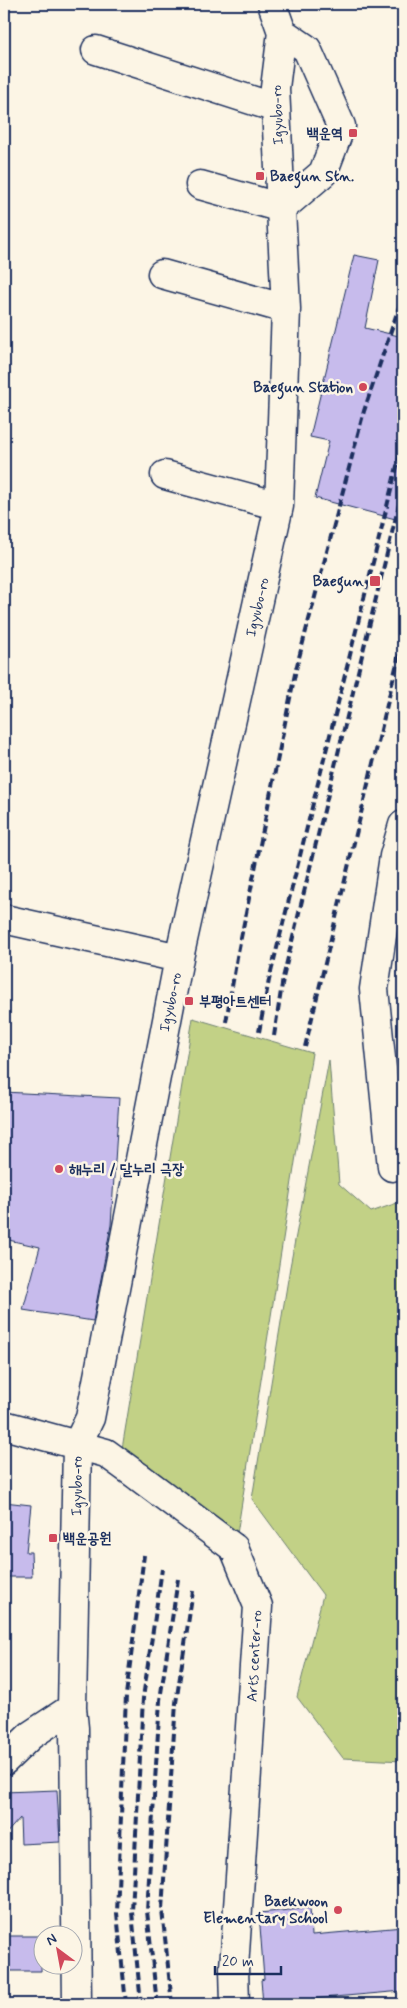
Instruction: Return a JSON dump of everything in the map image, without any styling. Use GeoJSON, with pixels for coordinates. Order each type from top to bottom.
{"type":"FeatureCollection","features":[{"type":"Feature","properties":{"kind":"street","name":"Igyubo-ro"},"geometry":{"type":"LineString","coordinates":[[77,2004],[74,1728],[72,1708],[77,1445],[90,1418],[179,958],[279,506],[286,309],[275,88],[282,32],[272,4]]}},
{"type":"Feature","properties":{"kind":"street"},"geometry":{"type":"LineString","coordinates":[[200,185],[282,208],[323,174],[341,126],[307,50],[282,32]]}},
{"type":"Feature","properties":{"kind":"street"},"geometry":{"type":"LineString","coordinates":[[96,50],[276,108]]}},
{"type":"Feature","properties":{"kind":"street"},"geometry":{"type":"LineString","coordinates":[[162,274],[286,309]]}},
{"type":"Feature","properties":{"kind":"street"},"geometry":{"type":"LineString","coordinates":[[166,475],[279,506]]}},
{"type":"Feature","properties":{"kind":"street"},"geometry":{"type":"LineString","coordinates":[[392,1167],[374,989],[394,856],[403,826]]}},
{"type":"Feature","properties":{"kind":"street"},"geometry":{"type":"LineString","coordinates":[[4,919],[179,958]]}},
{"type":"Feature","properties":{"kind":"street","name":"Arts center-ro"},"geometry":{"type":"LineString","coordinates":[[4,1425],[106,1453],[234,1548],[258,1606],[234,1968],[235,2004]]}},
{"type":"Feature","properties":{"kind":"street"},"geometry":{"type":"LineString","coordinates":[[4,1761],[31,1735],[72,1708]]}},
{"type":"Feature","properties":{"kind":"green space"},"geometry":{"type":"Polygon","coordinates":[[[193,1018],[312,1053],[237,1534],[122,1449],[193,1018]]]}},
{"type":"Feature","properties":{"kind":"green space"},"geometry":{"type":"Polygon","coordinates":[[[329,1060],[339,1184],[371,1212],[403,1201],[403,1761],[343,1758],[297,1697],[323,1595],[252,1499],[290,1267],[329,1060]]]}},
{"type":"Feature","properties":{"kind":"building","name":"Baegun Station"},"geometry":{"type":"Polygon","coordinates":[[[354,255],[379,260],[365,328],[403,337],[403,521],[315,498],[329,441],[310,437],[354,255]]]}},
{"type":"Feature","properties":{"kind":"building","name":"해누리 / 달누리 극장"},"geometry":{"type":"Polygon","coordinates":[[[4,1092],[119,1098],[111,1225],[93,1321],[23,1310],[40,1247],[4,1239],[4,1092]]]}},
{"type":"Feature","properties":{"kind":"building"},"geometry":{"type":"Polygon","coordinates":[[[4,1502],[31,1505],[26,1552],[31,1552],[32,1577],[5,1577],[4,1502]]]}},
{"type":"Feature","properties":{"kind":"building"},"geometry":{"type":"Polygon","coordinates":[[[57,1790],[60,1842],[21,1844],[20,1818],[4,1836],[4,1792],[57,1790]]]}},
{"type":"Feature","properties":{"kind":"building"},"geometry":{"type":"Polygon","coordinates":[[[310,1908],[312,1935],[403,1927],[403,1991],[311,1999],[312,2004],[263,2004],[261,1980],[264,1979],[259,1913],[310,1908]]]}},
{"type":"Feature","properties":{"kind":"building"},"geometry":{"type":"Polygon","coordinates":[[[4,1936],[32,1936],[32,1971],[4,1971],[4,1936]]]}},
{"type":"Feature","properties":{"kind":"railway"},"geometry":{"type":"LineString","coordinates":[[226,1022],[237,957],[296,669],[364,411],[403,295]]}},
{"type":"Feature","properties":{"kind":"railway"},"geometry":{"type":"LineString","coordinates":[[259,1032],[269,980],[403,442]]}},
{"type":"Feature","properties":{"kind":"railway"},"geometry":{"type":"LineString","coordinates":[[274,1036],[283,978],[403,488]]}},
{"type":"Feature","properties":{"kind":"railway"},"geometry":{"type":"LineString","coordinates":[[305,1047],[403,638]]}},
{"type":"Feature","properties":{"kind":"railway"},"geometry":{"type":"LineString","coordinates":[[126,2004],[117,1913],[126,1695],[144,1555]]}},
{"type":"Feature","properties":{"kind":"railway"},"geometry":{"type":"LineString","coordinates":[[141,2004],[132,1912],[143,1698],[162,1569]]}},
{"type":"Feature","properties":{"kind":"railway"},"geometry":{"type":"LineString","coordinates":[[157,2004],[147,1911],[160,1700],[178,1579]]}},
{"type":"Feature","properties":{"kind":"railway"},"geometry":{"type":"LineString","coordinates":[[172,2004],[162,1909],[176,1703],[193,1591]]}},
{"type":"Feature","properties":{"kind":"place","name":"백운역"},"geometry":{"type":"Point","coordinates":[353,133]}},
{"type":"Feature","properties":{"kind":"place","name":"Baegun Stn."},"geometry":{"type":"Point","coordinates":[260,176]}},
{"type":"Feature","properties":{"kind":"place","name":"Baegun Station"},"geometry":{"type":"Point","coordinates":[363,387]}},
{"type":"Feature","properties":{"kind":"place","name":"Baegun"},"geometry":{"type":"Point","coordinates":[375,581]}},
{"type":"Feature","properties":{"kind":"place","name":"부평아트센터"},"geometry":{"type":"Point","coordinates":[189,1001]}},
{"type":"Feature","properties":{"kind":"place","name":"해누리 / 달누리 극장"},"geometry":{"type":"Point","coordinates":[59,1169]}},
{"type":"Feature","properties":{"kind":"place","name":"백운공원"},"geometry":{"type":"Point","coordinates":[53,1538]}},
{"type":"Feature","properties":{"kind":"place","name":"Baekwoon Elementary School"},"geometry":{"type":"Point","coordinates":[338,1910]}}]}
